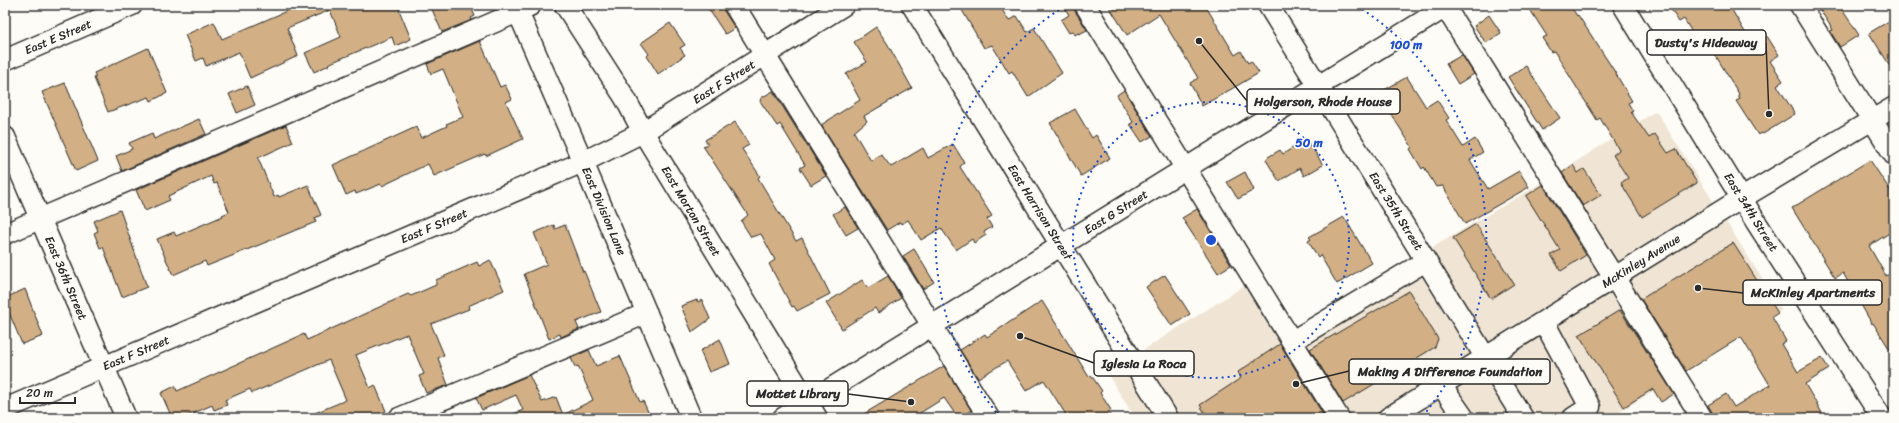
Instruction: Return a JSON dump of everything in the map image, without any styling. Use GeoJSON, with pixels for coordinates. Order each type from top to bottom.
{"type":"FeatureCollection","features":[{"type":"Feature","properties":{"kind":"street","name":"East E Street"},"geometry":{"type":"LineString","coordinates":[[5,60],[132,5]]}},
{"type":"Feature","properties":{"kind":"street","name":"East Morton Street"},"geometry":{"type":"LineString","coordinates":[[565,5],[625,98],[812,411]]}},
{"type":"Feature","properties":{"kind":"street"},"geometry":{"type":"LineString","coordinates":[[734,5],[989,418]]}},
{"type":"Feature","properties":{"kind":"street","name":"East F Street"},"geometry":{"type":"LineString","coordinates":[[5,409],[583,162],[644,132],[844,5]]}},
{"type":"Feature","properties":{"kind":"street","name":"East Harrison Street"},"geometry":{"type":"LineString","coordinates":[[912,5],[1168,418]]}},
{"type":"Feature","properties":{"kind":"street"},"geometry":{"type":"LineString","coordinates":[[1085,5],[1339,418]]}},
{"type":"Feature","properties":{"kind":"street","name":"East 35th Street"},"geometry":{"type":"LineString","coordinates":[[1268,5],[1523,418]]}},
{"type":"Feature","properties":{"kind":"street","name":"East 34th Street"},"geometry":{"type":"LineString","coordinates":[[1623,5],[1742,198],[1882,418]]}},
{"type":"Feature","properties":{"kind":"street"},"geometry":{"type":"LineString","coordinates":[[1800,5],[1894,155]]}},
{"type":"Feature","properties":{"kind":"street"},"geometry":{"type":"LineString","coordinates":[[1446,6],[1613,278],[1702,418]]}},
{"type":"Feature","properties":{"kind":"street","name":"East G Street"},"geometry":{"type":"LineString","coordinates":[[783,418],[812,411],[933,326],[1446,6]]}},
{"type":"Feature","properties":{"kind":"street"},"geometry":{"type":"LineString","coordinates":[[5,234],[521,7]]}},
{"type":"Feature","properties":{"kind":"street","name":"East Division Lane"},"geometry":{"type":"LineString","coordinates":[[521,7],[583,162],[691,418]]}},
{"type":"Feature","properties":{"kind":"street","name":"McKinley Avenue"},"geometry":{"type":"LineString","coordinates":[[1388,418],[1742,198],[1894,107]]}},
{"type":"Feature","properties":{"kind":"street","name":"East 36th Street"},"geometry":{"type":"LineString","coordinates":[[5,137],[126,418]]}},
{"type":"Feature","properties":{"kind":"street"},"geometry":{"type":"LineString","coordinates":[[1292,341],[1426,261]]}},
{"type":"Feature","properties":{"kind":"street"},"geometry":{"type":"LineString","coordinates":[[399,418],[647,313]]}},
{"type":"Feature","properties":{"kind":"street"},"geometry":{"type":"LineString","coordinates":[[1544,322],[1590,407],[1574,418]]}},
{"type":"Feature","properties":{"kind":"street"},"geometry":{"type":"LineString","coordinates":[[1441,385],[1464,418]]}},
{"type":"Feature","properties":{"kind":"shaded area"},"geometry":{"type":"Polygon","coordinates":[[[1656,111],[1782,310],[1610,418],[1135,418],[1107,373],[1263,274],[1297,328],[1558,173],[1656,111]]]}},
{"type":"Feature","properties":{"kind":"building"},"geometry":{"type":"Polygon","coordinates":[[[287,5],[397,5],[411,39],[395,46],[392,37],[328,64],[329,65],[314,72],[305,53],[341,37],[330,10],[287,28],[298,56],[250,78],[239,52],[206,66],[203,58],[196,61],[185,35],[214,22],[222,39],[289,10],[287,5]]]}},
{"type":"Feature","properties":{"kind":"building"},"geometry":{"type":"Polygon","coordinates":[[[430,5],[470,5],[475,16],[471,18],[472,20],[442,32],[430,5]]]}},
{"type":"Feature","properties":{"kind":"building"},"geometry":{"type":"Polygon","coordinates":[[[706,5],[723,5],[724,11],[735,28],[725,34],[706,5]]]}},
{"type":"Feature","properties":{"kind":"building"},"geometry":{"type":"Polygon","coordinates":[[[959,5],[999,5],[1009,21],[1017,16],[1027,32],[1034,28],[1062,73],[1028,97],[1012,71],[1009,73],[992,45],[984,48],[959,5]]]}},
{"type":"Feature","properties":{"kind":"building"},"geometry":{"type":"Polygon","coordinates":[[[1063,5],[1074,5],[1075,11],[1087,30],[1075,35],[1073,31],[1069,33],[1061,20],[1069,15],[1063,5]]]}},
{"type":"Feature","properties":{"kind":"building"},"geometry":{"type":"Polygon","coordinates":[[[1108,5],[1205,5],[1235,55],[1241,51],[1248,63],[1251,61],[1259,73],[1202,106],[1190,83],[1198,78],[1159,14],[1127,35],[1108,5]]]}},
{"type":"Feature","properties":{"kind":"building"},"geometry":{"type":"Polygon","coordinates":[[[1527,5],[1570,5],[1613,69],[1632,101],[1628,103],[1633,111],[1631,112],[1649,138],[1655,134],[1668,153],[1676,149],[1697,183],[1642,217],[1621,183],[1628,178],[1613,155],[1619,150],[1600,118],[1597,120],[1554,51],[1551,52],[1542,38],[1547,36],[1527,5]]]}},
{"type":"Feature","properties":{"kind":"building"},"geometry":{"type":"Polygon","coordinates":[[[1668,5],[1729,5],[1749,39],[1763,30],[1779,55],[1770,61],[1783,81],[1777,85],[1795,114],[1763,134],[1758,135],[1736,101],[1740,99],[1739,94],[1708,43],[1701,47],[1684,19],[1679,22],[1668,5]]]}},
{"type":"Feature","properties":{"kind":"building"},"geometry":{"type":"Polygon","coordinates":[[[1817,5],[1839,5],[1859,35],[1840,47],[1830,31],[1833,30],[1817,5]]]}},
{"type":"Feature","properties":{"kind":"building"},"geometry":{"type":"Polygon","coordinates":[[[1489,15],[1501,33],[1486,43],[1474,26],[1489,15]]]}},
{"type":"Feature","properties":{"kind":"building"},"geometry":{"type":"Polygon","coordinates":[[[1894,18],[1894,72],[1869,33],[1894,18]]]}},
{"type":"Feature","properties":{"kind":"building"},"geometry":{"type":"Polygon","coordinates":[[[670,23],[685,45],[680,48],[685,55],[658,74],[647,56],[649,54],[641,43],[670,23]]]}},
{"type":"Feature","properties":{"kind":"building"},"geometry":{"type":"Polygon","coordinates":[[[876,27],[887,43],[912,88],[864,116],[867,121],[854,132],[871,161],[881,154],[891,167],[923,148],[928,158],[953,144],[964,162],[960,167],[992,216],[987,219],[992,227],[984,232],[986,235],[974,243],[972,239],[956,250],[941,228],[921,240],[908,220],[901,224],[900,222],[887,230],[821,125],[860,100],[846,74],[867,62],[854,42],[876,27]]]}},
{"type":"Feature","properties":{"kind":"building"},"geometry":{"type":"Polygon","coordinates":[[[480,41],[500,87],[505,85],[512,99],[506,102],[523,139],[486,156],[485,154],[434,176],[428,164],[382,186],[381,184],[356,194],[355,191],[346,195],[333,165],[416,127],[421,138],[447,126],[446,124],[463,117],[443,69],[431,74],[427,64],[480,41]]]}},
{"type":"Feature","properties":{"kind":"building"},"geometry":{"type":"Polygon","coordinates":[[[148,48],[167,93],[151,101],[149,97],[108,112],[94,78],[96,77],[94,73],[148,48]]]}},
{"type":"Feature","properties":{"kind":"building"},"geometry":{"type":"Polygon","coordinates":[[[1462,55],[1474,74],[1458,84],[1446,64],[1462,55]]]}},
{"type":"Feature","properties":{"kind":"building"},"geometry":{"type":"Polygon","coordinates":[[[1526,66],[1560,118],[1542,130],[1508,77],[1526,66]]]}},
{"type":"Feature","properties":{"kind":"building"},"geometry":{"type":"Polygon","coordinates":[[[1407,77],[1426,107],[1437,100],[1449,118],[1446,120],[1463,147],[1475,139],[1483,152],[1470,160],[1488,189],[1519,171],[1529,187],[1465,224],[1443,186],[1436,187],[1424,167],[1422,169],[1410,149],[1412,147],[1379,93],[1407,77]]]}},
{"type":"Feature","properties":{"kind":"building"},"geometry":{"type":"Polygon","coordinates":[[[65,83],[98,161],[76,171],[42,92],[65,83]]]}},
{"type":"Feature","properties":{"kind":"building"},"geometry":{"type":"Polygon","coordinates":[[[247,86],[255,105],[237,113],[229,94],[247,86]]]}},
{"type":"Feature","properties":{"kind":"building"},"geometry":{"type":"Polygon","coordinates":[[[1124,90],[1152,136],[1142,142],[1130,124],[1133,122],[1117,95],[1124,90]]]}},
{"type":"Feature","properties":{"kind":"building"},"geometry":{"type":"Polygon","coordinates":[[[773,91],[826,176],[811,185],[800,168],[805,165],[780,124],[777,126],[760,101],[761,98],[773,91]]]}},
{"type":"Feature","properties":{"kind":"building"},"geometry":{"type":"Polygon","coordinates":[[[1075,109],[1092,138],[1096,135],[1110,158],[1081,176],[1050,123],[1075,109]]]}},
{"type":"Feature","properties":{"kind":"building"},"geometry":{"type":"Polygon","coordinates":[[[199,119],[206,134],[122,171],[116,156],[132,149],[129,143],[152,133],[154,139],[199,119]]]}},
{"type":"Feature","properties":{"kind":"building"},"geometry":{"type":"Polygon","coordinates":[[[735,122],[749,145],[742,149],[760,176],[758,178],[796,241],[802,238],[830,294],[797,311],[794,306],[792,307],[769,264],[775,260],[761,234],[751,237],[741,221],[748,215],[703,146],[708,144],[705,140],[735,122]]]}},
{"type":"Feature","properties":{"kind":"building"},"geometry":{"type":"Polygon","coordinates":[[[286,125],[293,142],[258,158],[274,197],[278,195],[279,197],[308,185],[321,215],[315,218],[316,222],[207,266],[205,261],[173,275],[157,239],[174,232],[176,236],[229,212],[217,183],[214,184],[211,176],[168,196],[170,200],[145,211],[136,190],[286,125]]]}},
{"type":"Feature","properties":{"kind":"building"},"geometry":{"type":"Polygon","coordinates":[[[1307,139],[1323,165],[1304,176],[1300,168],[1279,181],[1266,160],[1268,157],[1280,150],[1283,154],[1307,139]]]}},
{"type":"Feature","properties":{"kind":"building"},"geometry":{"type":"Polygon","coordinates":[[[1870,160],[1894,196],[1894,230],[1869,246],[1886,276],[1894,271],[1894,356],[1873,323],[1872,324],[1843,273],[1835,278],[1792,208],[1870,160]]]}},
{"type":"Feature","properties":{"kind":"building"},"geometry":{"type":"Polygon","coordinates":[[[1573,165],[1578,173],[1584,169],[1601,195],[1583,206],[1562,173],[1573,165]]]}},
{"type":"Feature","properties":{"kind":"building"},"geometry":{"type":"Polygon","coordinates":[[[1245,172],[1254,190],[1238,199],[1227,182],[1245,172]]]}},
{"type":"Feature","properties":{"kind":"building"},"geometry":{"type":"Polygon","coordinates":[[[1543,185],[1586,255],[1561,271],[1551,255],[1560,250],[1526,196],[1543,185]]]}},
{"type":"Feature","properties":{"kind":"building"},"geometry":{"type":"Polygon","coordinates":[[[845,207],[858,228],[846,235],[833,214],[845,207]]]}},
{"type":"Feature","properties":{"kind":"building"},"geometry":{"type":"Polygon","coordinates":[[[1197,209],[1231,265],[1218,273],[1182,218],[1197,209]]]}},
{"type":"Feature","properties":{"kind":"building"},"geometry":{"type":"Polygon","coordinates":[[[120,210],[147,287],[122,297],[103,247],[100,248],[94,233],[98,231],[94,221],[120,210]]]}},
{"type":"Feature","properties":{"kind":"building"},"geometry":{"type":"Polygon","coordinates":[[[1344,217],[1372,263],[1337,284],[1320,255],[1318,257],[1308,241],[1311,239],[1309,237],[1344,217]]]}},
{"type":"Feature","properties":{"kind":"building"},"geometry":{"type":"Polygon","coordinates":[[[1476,224],[1514,284],[1491,299],[1453,238],[1476,224]]]}},
{"type":"Feature","properties":{"kind":"building"},"geometry":{"type":"Polygon","coordinates":[[[554,225],[555,229],[565,225],[583,272],[584,271],[601,312],[576,322],[579,329],[561,337],[560,334],[549,339],[524,274],[547,264],[534,233],[554,225]]]}},
{"type":"Feature","properties":{"kind":"building"},"geometry":{"type":"Polygon","coordinates":[[[1733,243],[1778,313],[1772,317],[1786,341],[1781,344],[1798,372],[1822,358],[1829,369],[1805,384],[1825,418],[1779,418],[1776,412],[1765,418],[1715,418],[1708,405],[1726,394],[1734,407],[1770,385],[1741,337],[1686,371],[1641,299],[1733,243]]]}},
{"type":"Feature","properties":{"kind":"building"},"geometry":{"type":"Polygon","coordinates":[[[914,249],[934,282],[923,289],[903,256],[914,249]]]}},
{"type":"Feature","properties":{"kind":"building"},"geometry":{"type":"Polygon","coordinates":[[[490,260],[504,290],[468,306],[469,309],[431,324],[444,355],[438,358],[448,385],[426,393],[419,376],[424,374],[407,334],[356,355],[370,388],[375,385],[386,411],[371,418],[303,418],[346,400],[329,360],[252,393],[250,389],[225,400],[227,405],[214,410],[212,405],[183,418],[172,418],[161,393],[175,386],[177,391],[304,334],[307,340],[408,294],[411,296],[436,285],[436,280],[477,262],[479,266],[490,260]]]}},
{"type":"Feature","properties":{"kind":"building"},"geometry":{"type":"Polygon","coordinates":[[[1165,275],[1190,314],[1172,326],[1146,287],[1165,275]]]}},
{"type":"Feature","properties":{"kind":"building"},"geometry":{"type":"Polygon","coordinates":[[[888,276],[901,298],[878,313],[875,308],[842,329],[826,303],[862,280],[868,288],[888,276]]]}},
{"type":"Feature","properties":{"kind":"building"},"geometry":{"type":"Polygon","coordinates":[[[25,289],[43,336],[22,344],[5,303],[5,298],[25,289]]]}},
{"type":"Feature","properties":{"kind":"building"},"geometry":{"type":"Polygon","coordinates":[[[1409,291],[1438,339],[1435,347],[1343,403],[1310,349],[1409,291]]]}},
{"type":"Feature","properties":{"kind":"building"},"geometry":{"type":"Polygon","coordinates":[[[697,300],[698,302],[702,300],[710,319],[692,332],[681,306],[697,300]]]}},
{"type":"Feature","properties":{"kind":"building"},"geometry":{"type":"Polygon","coordinates":[[[1042,301],[1089,377],[1091,375],[1102,391],[1100,393],[1111,410],[1108,412],[1112,418],[1068,418],[1044,380],[1026,391],[1007,361],[978,378],[960,350],[985,334],[987,337],[1042,301]]]}},
{"type":"Feature","properties":{"kind":"building"},"geometry":{"type":"Polygon","coordinates":[[[1620,310],[1674,394],[1661,402],[1653,389],[1624,407],[1579,335],[1620,310]]]}},
{"type":"Feature","properties":{"kind":"building"},"geometry":{"type":"Polygon","coordinates":[[[720,339],[730,364],[709,372],[700,351],[720,339]]]}},
{"type":"Feature","properties":{"kind":"building"},"geometry":{"type":"Polygon","coordinates":[[[1280,344],[1324,416],[1320,418],[1208,418],[1200,405],[1241,378],[1238,372],[1280,344]]]}},
{"type":"Feature","properties":{"kind":"building"},"geometry":{"type":"Polygon","coordinates":[[[589,350],[596,366],[620,356],[640,402],[643,401],[651,418],[504,418],[523,410],[516,395],[482,410],[476,398],[529,375],[542,402],[556,397],[563,415],[593,400],[578,366],[575,367],[571,358],[589,350]]]}},
{"type":"Feature","properties":{"kind":"building"},"geometry":{"type":"Polygon","coordinates":[[[944,366],[971,410],[960,418],[958,418],[944,398],[912,418],[857,418],[944,366]]]}},
{"type":"Feature","properties":{"kind":"place","name":"Holgerson, Rhode House"},"geometry":{"type":"Point","coordinates":[1199,41]}},
{"type":"Feature","properties":{"kind":"place","name":"Dusty's Hideaway"},"geometry":{"type":"Point","coordinates":[1769,114]}},
{"type":"Feature","properties":{"kind":"place","name":"McKinley Apartments"},"geometry":{"type":"Point","coordinates":[1698,288]}},
{"type":"Feature","properties":{"kind":"place","name":"Iglesia La Roca"},"geometry":{"type":"Point","coordinates":[1020,336]}},
{"type":"Feature","properties":{"kind":"place","name":"Making A Difference Foundation"},"geometry":{"type":"Point","coordinates":[1296,384]}},
{"type":"Feature","properties":{"kind":"place","name":"Mottet Library"},"geometry":{"type":"Point","coordinates":[911,402]}}]}
